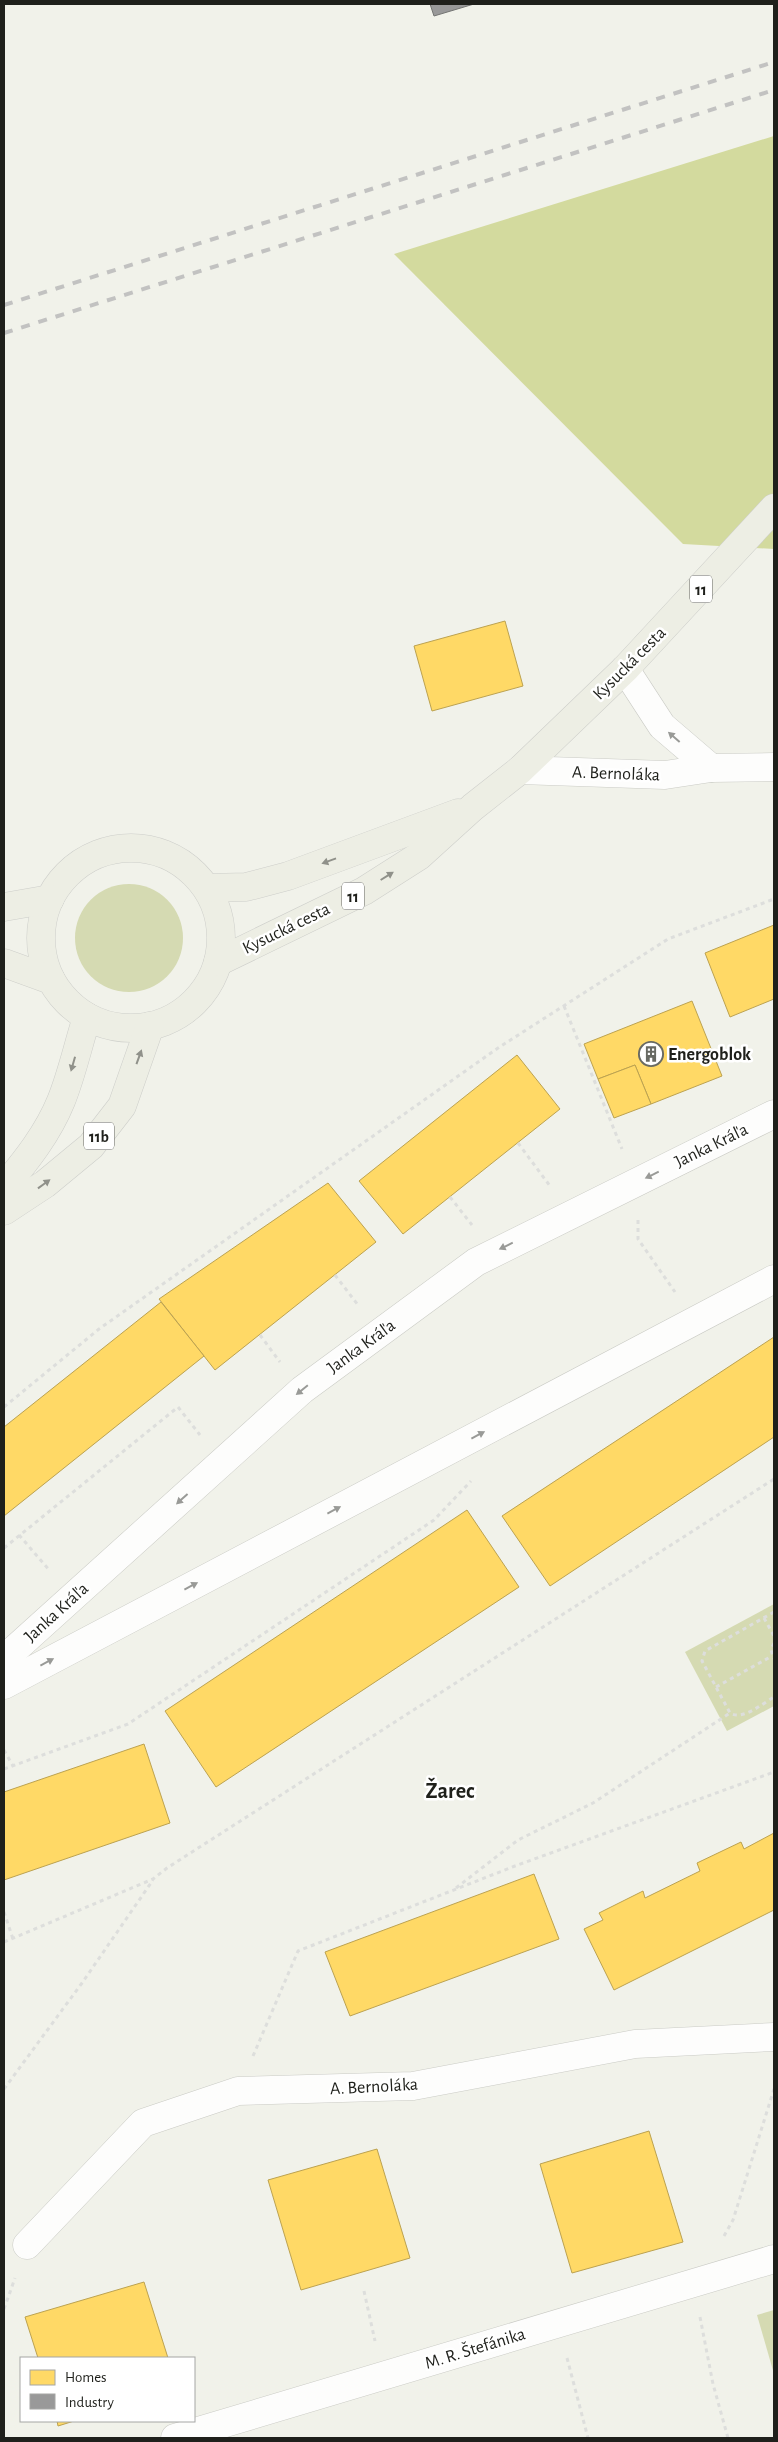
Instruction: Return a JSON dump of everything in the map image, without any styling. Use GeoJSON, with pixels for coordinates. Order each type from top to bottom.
{"type":"FeatureCollection","features":[{"type":"Feature","properties":{"kind":"main road","name":"Kysucká cesta"},"geometry":{"type":"LineString","coordinates":[[218,962],[364,891],[420,856],[473,807],[520,770],[625,669],[774,508]]}},
{"type":"Feature","properties":{"kind":"main road","name":"Kysucká cesta"},"geometry":{"type":"LineString","coordinates":[[207,888],[246,887],[288,876],[473,807]]}},
{"type":"Feature","properties":{"kind":"main road","name":"Kysucká cesta"},"geometry":{"type":"LineString","coordinates":[[138,847],[165,854],[188,867],[207,888],[220,923],[218,962],[209,984],[193,1003],[174,1018],[150,1026],[118,1027],[86,1017],[66,1001],[51,980],[42,956],[42,927],[50,899],[65,876],[86,859],[111,850],[138,847]]}},
{"type":"Feature","properties":{"kind":"main road"},"geometry":{"type":"LineString","coordinates":[[4,907],[50,899]]}},
{"type":"Feature","properties":{"kind":"main road"},"geometry":{"type":"LineString","coordinates":[[4,963],[51,980]]}},
{"type":"Feature","properties":{"kind":"main road"},"geometry":{"type":"LineString","coordinates":[[4,1187],[20,1169],[43,1134],[60,1102],[86,1017]]}},
{"type":"Feature","properties":{"kind":"main road","name":"11b"},"geometry":{"type":"LineString","coordinates":[[4,1211],[45,1184],[91,1146],[122,1106],[150,1026]]}},
{"type":"Feature","properties":{"kind":"street"},"geometry":{"type":"LineString","coordinates":[[625,669],[662,726],[712,768]]}},
{"type":"Feature","properties":{"kind":"street","name":"A. Bernoláka"},"geometry":{"type":"LineString","coordinates":[[520,770],[665,775],[712,768],[774,767]]}},
{"type":"Feature","properties":{"kind":"street","name":"Janka Kráľa"},"geometry":{"type":"LineString","coordinates":[[4,1659],[302,1390],[476,1262],[774,1114]]}},
{"type":"Feature","properties":{"kind":"street","name":"Janka Kráľa"},"geometry":{"type":"LineString","coordinates":[[4,1685],[774,1279]]}},
{"type":"Feature","properties":{"kind":"street","name":"A. Bernoláka"},"geometry":{"type":"LineString","coordinates":[[27,2245],[143,2123],[238,2091],[413,2086],[635,2044],[774,2037]]}},
{"type":"Feature","properties":{"kind":"street","name":"M. R. Štefánika"},"geometry":{"type":"LineString","coordinates":[[175,2438],[774,2259]]}},
{"type":"Feature","properties":{"kind":"path"},"geometry":{"type":"LineString","coordinates":[[4,1407],[99,1329],[498,1048],[668,939],[774,898]]}},
{"type":"Feature","properties":{"kind":"path"},"geometry":{"type":"LineString","coordinates":[[564,1006],[636,1183],[638,1239],[695,1320]]}},
{"type":"Feature","properties":{"kind":"path"},"geometry":{"type":"LineString","coordinates":[[518,1143],[572,1214]]}},
{"type":"Feature","properties":{"kind":"path"},"geometry":{"type":"LineString","coordinates":[[4,1548],[178,1407]]}},
{"type":"Feature","properties":{"kind":"path"},"geometry":{"type":"LineString","coordinates":[[4,1770],[128,1724],[434,1520],[474,1478]]}},
{"type":"Feature","properties":{"kind":"path"},"geometry":{"type":"LineString","coordinates":[[4,1942],[153,1879],[167,1868],[774,1479]]}},
{"type":"Feature","properties":{"kind":"path"},"geometry":{"type":"LineString","coordinates":[[19,1535],[73,1597]]}},
{"type":"Feature","properties":{"kind":"path"},"geometry":{"type":"LineString","coordinates":[[774,1612],[702,1654],[702,1660],[730,1712],[741,1716],[774,1698]]}},
{"type":"Feature","properties":{"kind":"path"},"geometry":{"type":"LineString","coordinates":[[764,1618],[774,1636]]}},
{"type":"Feature","properties":{"kind":"path"},"geometry":{"type":"LineString","coordinates":[[716,1687],[773,1657],[771,1650],[774,1643]]}},
{"type":"Feature","properties":{"kind":"path"},"geometry":{"type":"LineString","coordinates":[[451,1892],[518,1840],[593,1803],[730,1712]]}},
{"type":"Feature","properties":{"kind":"path"},"geometry":{"type":"LineString","coordinates":[[4,1750],[13,1766]]}},
{"type":"Feature","properties":{"kind":"path"},"geometry":{"type":"LineString","coordinates":[[238,2091],[298,1951],[774,1772]]}},
{"type":"Feature","properties":{"kind":"path"},"geometry":{"type":"LineString","coordinates":[[4,2089],[82,1982],[153,1879]]}},
{"type":"Feature","properties":{"kind":"path"},"geometry":{"type":"LineString","coordinates":[[4,1912],[13,1938]]}},
{"type":"Feature","properties":{"kind":"path"},"geometry":{"type":"LineString","coordinates":[[364,2291],[383,2376]]}},
{"type":"Feature","properties":{"kind":"path"},"geometry":{"type":"LineString","coordinates":[[558,2323],[588,2438]]}},
{"type":"Feature","properties":{"kind":"green space"},"geometry":{"type":"Polygon","coordinates":[[[774,136],[774,549],[683,544],[394,254],[774,136]]]}},
{"type":"Feature","properties":{"kind":"green space"},"geometry":{"type":"Polygon","coordinates":[[[129,884],[150,888],[167,900],[179,917],[183,938],[179,959],[167,976],[150,988],[129,992],[108,988],[91,976],[79,959],[75,938],[79,917],[91,900],[108,888],[129,884]]]}},
{"type":"Feature","properties":{"kind":"green space"},"geometry":{"type":"Polygon","coordinates":[[[774,1604],[774,1706],[727,1731],[685,1652],[774,1604]]]}},
{"type":"Feature","properties":{"kind":"green space"},"geometry":{"type":"Polygon","coordinates":[[[774,2310],[774,2374],[757,2315],[774,2310]]]}},
{"type":"Feature","properties":{"kind":"building: Homes"},"geometry":{"type":"Polygon","coordinates":[[[505,621],[523,686],[432,711],[414,646],[505,621]]]}},
{"type":"Feature","properties":{"kind":"building: Homes"},"geometry":{"type":"Polygon","coordinates":[[[774,925],[774,999],[730,1017],[705,953],[774,925]]]}},
{"type":"Feature","properties":{"kind":"building: Homes","name":"Energoblok"},"geometry":{"type":"Polygon","coordinates":[[[692,1001],[722,1076],[651,1104],[635,1065],[598,1079],[584,1044],[692,1001]]]}},
{"type":"Feature","properties":{"kind":"building: Homes"},"geometry":{"type":"Polygon","coordinates":[[[517,1055],[560,1109],[403,1234],[359,1181],[517,1055]]]}},
{"type":"Feature","properties":{"kind":"building: Homes"},"geometry":{"type":"Polygon","coordinates":[[[635,1065],[651,1104],[614,1118],[598,1079],[635,1065]]]}},
{"type":"Feature","properties":{"kind":"building: Homes"},"geometry":{"type":"Polygon","coordinates":[[[328,1183],[376,1242],[215,1370],[159,1299],[328,1183]]]}},
{"type":"Feature","properties":{"kind":"building: Homes"},"geometry":{"type":"Polygon","coordinates":[[[161,1302],[204,1356],[4,1516],[4,1427],[161,1302]]]}},
{"type":"Feature","properties":{"kind":"building: Homes"},"geometry":{"type":"Polygon","coordinates":[[[774,1337],[774,1437],[550,1586],[502,1516],[774,1337]]]}},
{"type":"Feature","properties":{"kind":"building: Homes"},"geometry":{"type":"Polygon","coordinates":[[[467,1510],[519,1587],[216,1787],[165,1711],[467,1510]]]}},
{"type":"Feature","properties":{"kind":"building: Homes"},"geometry":{"type":"Polygon","coordinates":[[[144,1744],[170,1823],[4,1880],[4,1792],[144,1744]]]}},
{"type":"Feature","properties":{"kind":"building: Homes"},"geometry":{"type":"Polygon","coordinates":[[[774,1833],[774,1910],[614,1990],[584,1929],[603,1920],[599,1913],[643,1891],[645,1898],[700,1871],[697,1863],[741,1842],[744,1849],[774,1833]]]}},
{"type":"Feature","properties":{"kind":"building: Homes"},"geometry":{"type":"Polygon","coordinates":[[[534,1874],[559,1939],[350,2016],[325,1952],[534,1874]]]}},
{"type":"Feature","properties":{"kind":"building: Homes"},"geometry":{"type":"Polygon","coordinates":[[[649,2131],[683,2242],[572,2273],[540,2164],[649,2131]]]}},
{"type":"Feature","properties":{"kind":"building: Homes"},"geometry":{"type":"Polygon","coordinates":[[[377,2149],[410,2258],[301,2290],[268,2180],[377,2149]]]}},
{"type":"Feature","properties":{"kind":"building: Homes"},"geometry":{"type":"Polygon","coordinates":[[[144,2282],[168,2357],[38,2357],[25,2317],[144,2282]]]}},
{"type":"Feature","properties":{"kind":"building: Homes"},"geometry":{"type":"Polygon","coordinates":[[[57,2422],[71,2422],[58,2426],[57,2422]]]}},
{"type":"Feature","properties":{"kind":"building: Industry"},"geometry":{"type":"Polygon","coordinates":[[[430,4],[474,4],[434,16],[430,4]]]}},
{"type":"Feature","properties":{"kind":"railway"},"geometry":{"type":"LineString","coordinates":[[4,305],[774,62]]}},
{"type":"Feature","properties":{"kind":"railway"},"geometry":{"type":"LineString","coordinates":[[4,333],[774,90]]}},
{"type":"Feature","properties":{"kind":"place","name":"Energoblok"},"geometry":{"type":"Point","coordinates":[651,1054]}},
{"type":"Feature","properties":{"kind":"district","name":"Žarec"},"geometry":{"type":"Point","coordinates":[450,1790]}}]}
